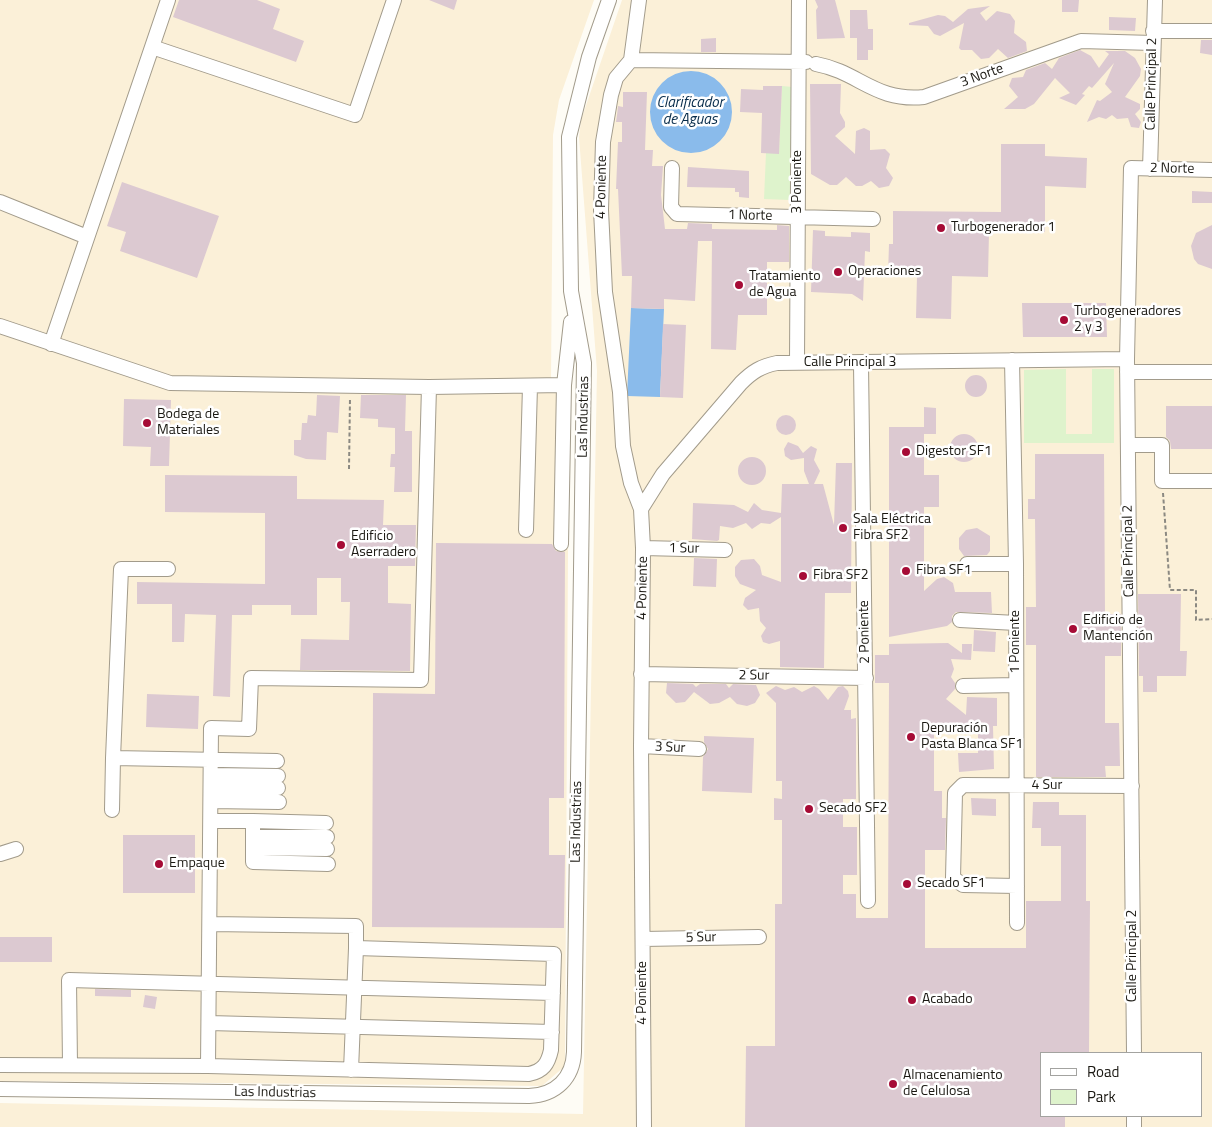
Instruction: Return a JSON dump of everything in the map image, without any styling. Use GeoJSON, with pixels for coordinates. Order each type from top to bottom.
{"type":"FeatureCollection","features":[{"type":"Feature","properties":{"kind":"street"},"geometry":{"type":"LineString","coordinates":[[51,344],[168,0]]}},
{"type":"Feature","properties":{"kind":"street"},"geometry":{"type":"LineString","coordinates":[[152,47],[355,115],[394,0]]}},
{"type":"Feature","properties":{"kind":"street","name":"Las Industrias"},"geometry":{"type":"LineString","coordinates":[[0,1089],[529,1096],[544,1094],[564,1082],[572,1068],[574,1052],[584,363],[571,291],[569,137],[573,112],[589,57],[609,0]]}},
{"type":"Feature","properties":{"kind":"street"},"geometry":{"type":"LineString","coordinates":[[631,60],[639,0]]}},
{"type":"Feature","properties":{"kind":"street","name":"3 Poniente"},"geometry":{"type":"LineString","coordinates":[[797,363],[797,217],[808,63],[799,0]]}},
{"type":"Feature","properties":{"kind":"street","name":"Calle Principal 2"},"geometry":{"type":"LineString","coordinates":[[1150,169],[1155,0]]}},
{"type":"Feature","properties":{"kind":"street","name":"3 Norte"},"geometry":{"type":"LineString","coordinates":[[631,60],[808,63],[840,71],[884,94],[915,98],[924,97],[1080,41],[1153,37],[1212,31]]}},
{"type":"Feature","properties":{"kind":"street","name":"4 Poniente"},"geometry":{"type":"LineString","coordinates":[[631,60],[616,78],[606,118],[602,159],[602,234],[607,310],[620,392],[623,446],[631,483],[641,509],[643,548],[641,746],[644,1127]]}},
{"type":"Feature","properties":{"kind":"street","name":"1 Norte"},"geometry":{"type":"LineString","coordinates":[[672,168],[671,207],[677,214],[873,219]]}},
{"type":"Feature","properties":{"kind":"street","name":"Calle Principal 2"},"geometry":{"type":"LineString","coordinates":[[1131,168],[1127,366],[1134,1052]]}},
{"type":"Feature","properties":{"kind":"street","name":"2 Norte"},"geometry":{"type":"LineString","coordinates":[[1131,168],[1212,170]]}},
{"type":"Feature","properties":{"kind":"street"},"geometry":{"type":"LineString","coordinates":[[0,202],[87,237]]}},
{"type":"Feature","properties":{"kind":"street"},"geometry":{"type":"LineString","coordinates":[[561,544],[564,385],[570,340],[571,291]]}},
{"type":"Feature","properties":{"kind":"street"},"geometry":{"type":"LineString","coordinates":[[0,326],[170,383],[429,387],[564,385]]}},
{"type":"Feature","properties":{"kind":"street","name":"Calle Principal 3"},"geometry":{"type":"LineString","coordinates":[[641,509],[663,474],[752,373],[765,366],[797,363],[861,364],[1012,360],[1212,372]]}},
{"type":"Feature","properties":{"kind":"street","name":"1 Poniente"},"geometry":{"type":"LineString","coordinates":[[1012,360],[1016,564],[1017,923]]}},
{"type":"Feature","properties":{"kind":"street","name":"2 Poniente"},"geometry":{"type":"LineString","coordinates":[[861,364],[868,900]]}},
{"type":"Feature","properties":{"kind":"street"},"geometry":{"type":"LineString","coordinates":[[526,530],[530,386]]}},
{"type":"Feature","properties":{"kind":"street"},"geometry":{"type":"LineString","coordinates":[[208,1066],[211,728],[249,729],[251,678],[421,680],[429,387]]}},
{"type":"Feature","properties":{"kind":"street"},"geometry":{"type":"LineString","coordinates":[[1128,445],[1162,445],[1162,481],[1212,481]]}},
{"type":"Feature","properties":{"kind":"street","name":"1 Sur"},"geometry":{"type":"LineString","coordinates":[[643,548],[725,550]]}},
{"type":"Feature","properties":{"kind":"street"},"geometry":{"type":"LineString","coordinates":[[967,564],[1016,564]]}},
{"type":"Feature","properties":{"kind":"street"},"geometry":{"type":"LineString","coordinates":[[112,810],[121,569],[168,569]]}},
{"type":"Feature","properties":{"kind":"street"},"geometry":{"type":"LineString","coordinates":[[960,620],[1016,623]]}},
{"type":"Feature","properties":{"kind":"street","name":"2 Sur"},"geometry":{"type":"LineString","coordinates":[[641,674],[866,678]]}},
{"type":"Feature","properties":{"kind":"street"},"geometry":{"type":"LineString","coordinates":[[963,686],[1016,685]]}},
{"type":"Feature","properties":{"kind":"street","name":"3 Sur"},"geometry":{"type":"LineString","coordinates":[[641,746],[699,749]]}},
{"type":"Feature","properties":{"kind":"street"},"geometry":{"type":"LineString","coordinates":[[113,758],[211,760],[278,775],[211,788]]}},
{"type":"Feature","properties":{"kind":"street","name":"4 Sur"},"geometry":{"type":"LineString","coordinates":[[1017,886],[963,885],[953,878],[955,793],[963,785],[1132,786]]}},
{"type":"Feature","properties":{"kind":"street"},"geometry":{"type":"LineString","coordinates":[[211,788],[279,802]]}},
{"type":"Feature","properties":{"kind":"street"},"geometry":{"type":"LineString","coordinates":[[211,821],[326,823]]}},
{"type":"Feature","properties":{"kind":"street"},"geometry":{"type":"LineString","coordinates":[[253,821],[253,862],[328,864]]}},
{"type":"Feature","properties":{"kind":"street"},"geometry":{"type":"LineString","coordinates":[[253,842],[327,843]]}},
{"type":"Feature","properties":{"kind":"street"},"geometry":{"type":"LineString","coordinates":[[0,854],[16,849]]}},
{"type":"Feature","properties":{"kind":"street"},"geometry":{"type":"LineString","coordinates":[[210,924],[356,926],[351,1070]]}},
{"type":"Feature","properties":{"kind":"street","name":"5 Sur"},"geometry":{"type":"LineString","coordinates":[[643,939],[759,937]]}},
{"type":"Feature","properties":{"kind":"street"},"geometry":{"type":"LineString","coordinates":[[0,1065],[208,1066],[529,1074],[542,1069],[547,1064],[551,1050],[554,954],[356,948]]}},
{"type":"Feature","properties":{"kind":"street"},"geometry":{"type":"LineString","coordinates":[[70,1066],[69,980],[553,993]]}},
{"type":"Feature","properties":{"kind":"street"},"geometry":{"type":"LineString","coordinates":[[209,1023],[552,1032]]}},
{"type":"Feature","properties":{"kind":"path"},"geometry":{"type":"LineString","coordinates":[[349,469],[351,386]]}},
{"type":"Feature","properties":{"kind":"path"},"geometry":{"type":"LineString","coordinates":[[1162,481],[1170,590],[1196,590],[1196,620],[1212,619]]}},
{"type":"Feature","properties":{"kind":"shaded area"},"geometry":{"type":"Polygon","coordinates":[[[0,0],[594,0],[559,100],[553,135],[551,381],[569,382],[565,1066],[542,1086],[0,1081],[0,0]]]}},
{"type":"Feature","properties":{"kind":"shaded area"},"geometry":{"type":"Polygon","coordinates":[[[622,0],[1212,0],[1212,1127],[0,1127],[0,1103],[583,1114],[597,371],[579,137],[581,120],[622,0]]]}},
{"type":"Feature","properties":{"kind":"green space"},"geometry":{"type":"Polygon","coordinates":[[[782,86],[793,87],[790,200],[764,199],[766,153],[779,153],[782,86]]]}},
{"type":"Feature","properties":{"kind":"green space"},"geometry":{"type":"Polygon","coordinates":[[[1066,369],[1066,434],[1092,434],[1092,369],[1114,369],[1114,443],[1024,443],[1024,370],[1066,369]]]}},
{"type":"Feature","properties":{"kind":"water","name":"Clarificador de Aguas"},"geometry":{"type":"Polygon","coordinates":[[[691,71],[707,75],[720,83],[728,96],[732,112],[728,128],[720,141],[707,149],[691,153],[675,149],[662,141],[654,128],[650,112],[654,96],[662,83],[675,75],[691,71]]]}},
{"type":"Feature","properties":{"kind":"water"},"geometry":{"type":"Polygon","coordinates":[[[631,308],[664,309],[660,397],[627,396],[631,308]]]}},
{"type":"Feature","properties":{"kind":"building"},"geometry":{"type":"Polygon","coordinates":[[[179,0],[257,0],[280,9],[273,29],[304,41],[296,62],[173,17],[179,0]]]}},
{"type":"Feature","properties":{"kind":"building"},"geometry":{"type":"Polygon","coordinates":[[[429,0],[457,0],[454,10],[429,0]]]}},
{"type":"Feature","properties":{"kind":"building"},"geometry":{"type":"Polygon","coordinates":[[[815,0],[835,0],[845,38],[817,39],[816,10],[818,7],[815,0]]]}},
{"type":"Feature","properties":{"kind":"building"},"geometry":{"type":"Polygon","coordinates":[[[1062,0],[1079,0],[1078,12],[1062,12],[1062,0]]]}},
{"type":"Feature","properties":{"kind":"building"},"geometry":{"type":"Polygon","coordinates":[[[990,6],[980,13],[986,21],[997,11],[1010,14],[1015,21],[1014,33],[1026,42],[1027,51],[1008,58],[998,49],[989,58],[981,59],[972,50],[961,50],[959,48],[964,23],[940,36],[934,34],[928,26],[909,25],[909,23],[938,15],[945,16],[953,22],[968,9],[990,6]]]}},
{"type":"Feature","properties":{"kind":"building"},"geometry":{"type":"Polygon","coordinates":[[[850,10],[867,10],[868,29],[873,29],[873,50],[868,50],[868,60],[857,60],[857,38],[850,38],[850,10]]]}},
{"type":"Feature","properties":{"kind":"building"},"geometry":{"type":"Polygon","coordinates":[[[1109,17],[1136,18],[1135,31],[1109,30],[1109,17]]]}},
{"type":"Feature","properties":{"kind":"building"},"geometry":{"type":"Polygon","coordinates":[[[716,38],[716,52],[701,52],[701,39],[716,38]]]}},
{"type":"Feature","properties":{"kind":"building"},"geometry":{"type":"Polygon","coordinates":[[[1201,40],[1212,40],[1212,55],[1200,53],[1201,40]]]}},
{"type":"Feature","properties":{"kind":"building"},"geometry":{"type":"Polygon","coordinates":[[[1080,50],[1091,56],[1099,68],[1109,54],[1105,51],[1125,51],[1135,58],[1141,69],[1140,76],[1125,97],[1140,104],[1140,109],[1135,114],[1141,122],[1139,128],[1131,127],[1128,118],[1117,119],[1112,115],[1106,119],[1099,117],[1087,122],[1097,100],[1100,101],[1112,92],[1105,84],[1114,63],[1092,88],[1089,86],[1082,94],[1085,95],[1076,105],[1059,98],[1070,93],[1055,78],[1034,104],[1025,109],[1004,109],[1018,97],[1009,86],[1012,78],[1023,77],[1026,70],[1045,63],[1052,69],[1059,58],[1080,50]]]}},
{"type":"Feature","properties":{"kind":"building"},"geometry":{"type":"Polygon","coordinates":[[[810,84],[841,84],[840,113],[845,122],[845,127],[835,136],[855,154],[856,131],[864,128],[870,131],[870,150],[885,149],[890,154],[886,168],[893,178],[889,186],[879,188],[871,181],[862,186],[856,186],[846,177],[837,185],[830,185],[811,174],[810,84]]]}},
{"type":"Feature","properties":{"kind":"building"},"geometry":{"type":"Polygon","coordinates":[[[763,86],[782,86],[779,154],[761,153],[762,113],[740,112],[741,89],[763,90],[763,86]]]}},
{"type":"Feature","properties":{"kind":"building"},"geometry":{"type":"Polygon","coordinates":[[[623,92],[647,92],[645,150],[653,150],[652,166],[663,166],[661,195],[665,229],[687,229],[688,223],[712,224],[712,229],[777,230],[777,225],[789,226],[789,262],[767,262],[767,315],[738,315],[736,350],[711,349],[712,241],[698,241],[695,301],[664,299],[664,309],[631,308],[632,276],[622,276],[618,189],[616,189],[618,142],[622,142],[622,122],[616,122],[618,106],[623,107],[623,92]]]}},
{"type":"Feature","properties":{"kind":"building"},"geometry":{"type":"Polygon","coordinates":[[[1001,144],[1045,144],[1045,156],[1087,158],[1086,188],[1045,186],[1045,232],[989,232],[988,277],[952,276],[951,319],[916,318],[917,276],[888,275],[889,244],[893,244],[893,211],[1001,212],[1001,144]]]}},
{"type":"Feature","properties":{"kind":"building"},"geometry":{"type":"Polygon","coordinates":[[[688,167],[749,171],[749,198],[739,197],[739,192],[735,192],[735,188],[687,187],[688,167]]]}},
{"type":"Feature","properties":{"kind":"building"},"geometry":{"type":"Polygon","coordinates":[[[122,182],[219,216],[197,278],[120,251],[126,232],[107,226],[122,182]]]}},
{"type":"Feature","properties":{"kind":"building"},"geometry":{"type":"Polygon","coordinates":[[[1192,191],[1212,192],[1212,203],[1192,203],[1192,191]]]}},
{"type":"Feature","properties":{"kind":"building"},"geometry":{"type":"Polygon","coordinates":[[[1212,225],[1212,269],[1198,264],[1194,259],[1191,246],[1196,233],[1212,225]]]}},
{"type":"Feature","properties":{"kind":"building","name":"Operaciones"},"geometry":{"type":"Polygon","coordinates":[[[813,230],[825,231],[825,236],[851,237],[851,232],[870,233],[870,252],[865,251],[863,301],[852,294],[811,292],[813,230]]]}},
{"type":"Feature","properties":{"kind":"building","name":"Turbogeneradores 2 y 3"},"geometry":{"type":"Polygon","coordinates":[[[1022,303],[1106,303],[1107,337],[1023,337],[1022,303]]]}},
{"type":"Feature","properties":{"kind":"building"},"geometry":{"type":"Polygon","coordinates":[[[663,324],[686,325],[683,398],[660,397],[663,324]]]}},
{"type":"Feature","properties":{"kind":"building"},"geometry":{"type":"Polygon","coordinates":[[[976,375],[984,378],[987,386],[984,394],[976,397],[968,394],[965,386],[968,378],[976,375]]]}},
{"type":"Feature","properties":{"kind":"building"},"geometry":{"type":"Polygon","coordinates":[[[317,395],[340,396],[338,433],[327,432],[326,460],[306,459],[294,455],[294,440],[301,440],[302,423],[307,423],[308,415],[316,416],[317,395]]]}},
{"type":"Feature","properties":{"kind":"building"},"geometry":{"type":"Polygon","coordinates":[[[361,395],[406,395],[405,431],[412,431],[412,492],[394,492],[395,467],[390,467],[391,454],[395,454],[395,428],[378,427],[378,419],[360,418],[361,395]]]}},
{"type":"Feature","properties":{"kind":"building","name":"Bodega de Materiales"},"geometry":{"type":"Polygon","coordinates":[[[124,399],[171,400],[169,466],[150,466],[151,447],[123,446],[124,399]]]}},
{"type":"Feature","properties":{"kind":"building"},"geometry":{"type":"Polygon","coordinates":[[[1166,406],[1212,406],[1212,449],[1171,449],[1170,441],[1166,437],[1166,406]]]}},
{"type":"Feature","properties":{"kind":"building"},"geometry":{"type":"Polygon","coordinates":[[[924,407],[936,408],[936,434],[924,434],[924,407]]]}},
{"type":"Feature","properties":{"kind":"building"},"geometry":{"type":"Polygon","coordinates":[[[786,415],[793,418],[796,425],[793,432],[786,435],[779,432],[776,425],[779,418],[786,415]]]}},
{"type":"Feature","properties":{"kind":"building","name":"Fibra SF1"},"geometry":{"type":"Polygon","coordinates":[[[889,427],[924,427],[924,475],[939,475],[939,507],[924,507],[924,591],[937,579],[944,577],[953,583],[955,592],[991,592],[992,613],[956,612],[952,616],[952,622],[947,626],[889,637],[889,427]]]}},
{"type":"Feature","properties":{"kind":"building"},"geometry":{"type":"Polygon","coordinates":[[[964,434],[974,438],[978,448],[974,458],[964,462],[954,458],[950,448],[954,438],[964,434]]]}},
{"type":"Feature","properties":{"kind":"building"},"geometry":{"type":"Polygon","coordinates":[[[788,442],[798,446],[803,453],[811,446],[817,449],[814,460],[820,471],[814,484],[823,484],[834,525],[836,463],[852,463],[851,593],[825,593],[824,668],[780,667],[780,641],[769,644],[763,642],[761,636],[766,628],[760,621],[759,608],[748,610],[743,605],[745,598],[756,590],[740,584],[735,576],[735,567],[741,560],[754,559],[760,566],[762,575],[781,582],[781,517],[770,524],[761,523],[752,529],[746,523],[733,528],[720,526],[719,540],[717,541],[692,539],[693,503],[734,505],[748,512],[754,503],[762,510],[781,513],[782,484],[809,484],[804,471],[804,458],[791,460],[785,456],[784,449],[788,442]]]}},
{"type":"Feature","properties":{"kind":"building","name":"Edificio de Mantención"},"geometry":{"type":"Polygon","coordinates":[[[1035,454],[1104,454],[1105,614],[1121,614],[1121,656],[1105,656],[1105,723],[1119,723],[1120,766],[1105,766],[1106,777],[1036,777],[1036,645],[1026,645],[1026,607],[1036,607],[1035,519],[1028,519],[1028,499],[1035,499],[1035,454]]]}},
{"type":"Feature","properties":{"kind":"building"},"geometry":{"type":"Polygon","coordinates":[[[752,457],[762,461],[766,471],[762,481],[752,485],[742,481],[738,471],[742,461],[752,457]]]}},
{"type":"Feature","properties":{"kind":"building","name":"Edificio Aserradero"},"geometry":{"type":"Polygon","coordinates":[[[165,475],[297,476],[297,499],[384,500],[383,525],[416,525],[415,566],[388,566],[388,603],[411,604],[410,671],[300,670],[301,639],[349,640],[350,602],[341,602],[341,578],[317,578],[317,615],[291,615],[291,605],[252,605],[252,615],[232,615],[230,697],[213,696],[216,615],[185,614],[184,642],[172,642],[172,604],[137,604],[137,582],[265,584],[265,513],[165,512],[165,475]]]}},
{"type":"Feature","properties":{"kind":"building"},"geometry":{"type":"Polygon","coordinates":[[[977,528],[990,536],[990,551],[987,555],[964,556],[959,549],[959,538],[966,530],[977,528]]]}},
{"type":"Feature","properties":{"kind":"building"},"geometry":{"type":"Polygon","coordinates":[[[436,543],[552,544],[556,551],[565,552],[564,798],[549,798],[549,855],[565,855],[564,928],[372,927],[373,693],[435,694],[436,543]]]}},
{"type":"Feature","properties":{"kind":"building"},"geometry":{"type":"Polygon","coordinates":[[[694,558],[717,559],[716,587],[693,586],[694,558]]]}},
{"type":"Feature","properties":{"kind":"building"},"geometry":{"type":"Polygon","coordinates":[[[1138,594],[1181,594],[1180,651],[1187,651],[1186,676],[1157,676],[1157,692],[1143,692],[1143,676],[1139,676],[1138,594]]]}},
{"type":"Feature","properties":{"kind":"building"},"geometry":{"type":"Polygon","coordinates":[[[974,630],[996,632],[995,652],[973,651],[974,630]]]}},
{"type":"Feature","properties":{"kind":"building"},"geometry":{"type":"Polygon","coordinates":[[[948,643],[962,653],[962,644],[972,644],[971,660],[951,659],[954,669],[951,677],[955,683],[955,689],[946,699],[966,715],[967,697],[997,698],[997,726],[993,726],[994,769],[959,772],[958,753],[978,753],[978,725],[958,725],[955,732],[949,735],[934,727],[934,791],[942,791],[942,818],[946,818],[945,850],[925,850],[925,948],[1026,948],[1026,901],[1061,901],[1061,846],[1041,846],[1041,828],[1032,828],[1033,802],[1059,802],[1059,815],[1086,815],[1086,901],[1090,901],[1089,1052],[1040,1052],[1040,1117],[1065,1117],[1065,1127],[745,1127],[746,1046],[775,1046],[775,904],[782,904],[782,820],[774,820],[774,798],[782,799],[782,781],[776,781],[776,703],[766,693],[776,686],[785,690],[794,687],[802,692],[814,686],[828,700],[838,687],[843,686],[848,691],[849,696],[844,710],[851,710],[851,719],[856,718],[856,799],[843,799],[843,827],[857,827],[857,875],[843,875],[843,894],[856,894],[856,918],[888,918],[889,683],[875,683],[875,655],[889,655],[889,644],[948,643]]]}},
{"type":"Feature","properties":{"kind":"building"},"geometry":{"type":"Polygon","coordinates":[[[667,683],[693,684],[696,687],[700,684],[726,684],[729,688],[733,684],[756,685],[760,695],[755,703],[747,706],[737,704],[730,697],[719,703],[710,704],[694,692],[685,702],[676,703],[666,693],[667,683]]]}},
{"type":"Feature","properties":{"kind":"building"},"geometry":{"type":"Polygon","coordinates":[[[147,694],[199,696],[198,729],[146,727],[147,694]]]}},
{"type":"Feature","properties":{"kind":"building"},"geometry":{"type":"Polygon","coordinates":[[[704,736],[754,738],[752,793],[702,791],[703,757],[708,749],[704,742],[704,736]]]}},
{"type":"Feature","properties":{"kind":"building"},"geometry":{"type":"Polygon","coordinates":[[[971,798],[996,799],[996,816],[972,815],[971,798]]]}},
{"type":"Feature","properties":{"kind":"building","name":"Empaque"},"geometry":{"type":"Polygon","coordinates":[[[123,835],[195,835],[195,893],[123,893],[123,835]]]}},
{"type":"Feature","properties":{"kind":"building"},"geometry":{"type":"Polygon","coordinates":[[[0,937],[52,937],[52,962],[0,962],[0,937]]]}},
{"type":"Feature","properties":{"kind":"building"},"geometry":{"type":"Polygon","coordinates":[[[95,989],[131,990],[131,997],[95,996],[95,989]]]}},
{"type":"Feature","properties":{"kind":"building"},"geometry":{"type":"Polygon","coordinates":[[[145,995],[157,997],[155,1009],[143,1007],[145,995]]]}},
{"type":"Feature","properties":{"kind":"place","name":"Turbogenerador 1"},"geometry":{"type":"Point","coordinates":[941,228]}},
{"type":"Feature","properties":{"kind":"place","name":"Operaciones"},"geometry":{"type":"Point","coordinates":[838,272]}},
{"type":"Feature","properties":{"kind":"place","name":"Tratamiento de Agua"},"geometry":{"type":"Point","coordinates":[739,285]}},
{"type":"Feature","properties":{"kind":"place","name":"Turbogeneradores 2 y 3"},"geometry":{"type":"Point","coordinates":[1064,320]}},
{"type":"Feature","properties":{"kind":"place","name":"Bodega de Materiales"},"geometry":{"type":"Point","coordinates":[147,423]}},
{"type":"Feature","properties":{"kind":"place","name":"Digestor SF1"},"geometry":{"type":"Point","coordinates":[906,452]}},
{"type":"Feature","properties":{"kind":"place","name":"Sala Eléctrica Fibra SF2"},"geometry":{"type":"Point","coordinates":[843,528]}},
{"type":"Feature","properties":{"kind":"place","name":"Edificio Aserradero"},"geometry":{"type":"Point","coordinates":[341,545]}},
{"type":"Feature","properties":{"kind":"place","name":"Fibra SF1"},"geometry":{"type":"Point","coordinates":[906,571]}},
{"type":"Feature","properties":{"kind":"place","name":"Fibra SF2"},"geometry":{"type":"Point","coordinates":[803,576]}},
{"type":"Feature","properties":{"kind":"place","name":"Edificio de Mantención"},"geometry":{"type":"Point","coordinates":[1073,629]}},
{"type":"Feature","properties":{"kind":"place","name":"Depuración Pasta Blanca SF1"},"geometry":{"type":"Point","coordinates":[911,737]}},
{"type":"Feature","properties":{"kind":"place","name":"Secado SF2"},"geometry":{"type":"Point","coordinates":[809,809]}},
{"type":"Feature","properties":{"kind":"place","name":"Empaque"},"geometry":{"type":"Point","coordinates":[159,864]}},
{"type":"Feature","properties":{"kind":"place","name":"Secado SF1"},"geometry":{"type":"Point","coordinates":[907,884]}},
{"type":"Feature","properties":{"kind":"place","name":"Acabado"},"geometry":{"type":"Point","coordinates":[912,1000]}},
{"type":"Feature","properties":{"kind":"place","name":"Almacenamiento de Celulosa"},"geometry":{"type":"Point","coordinates":[893,1084]}}]}
